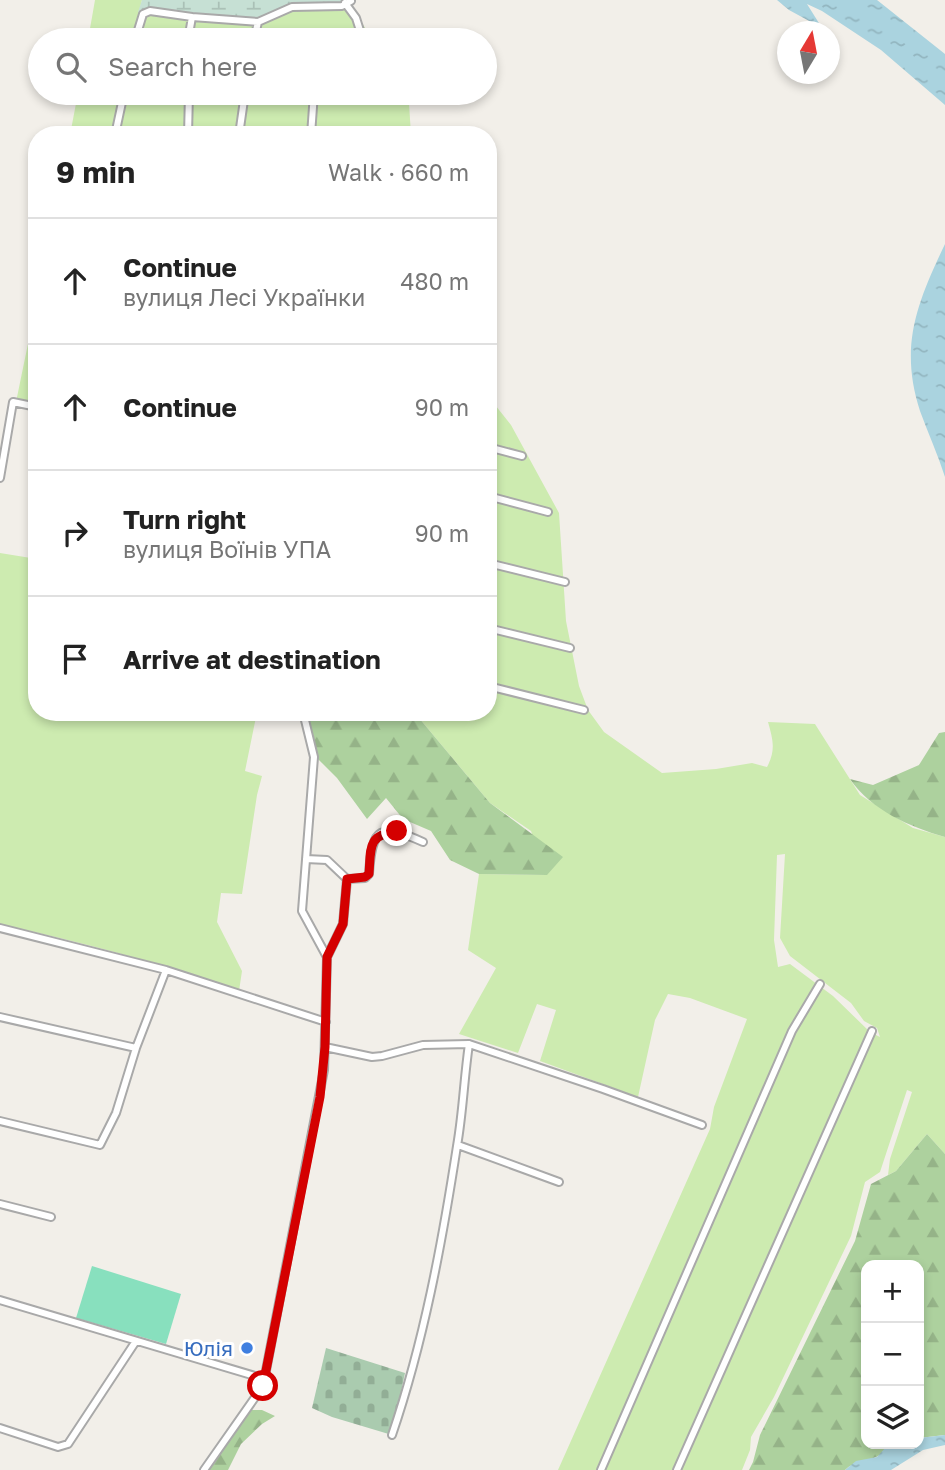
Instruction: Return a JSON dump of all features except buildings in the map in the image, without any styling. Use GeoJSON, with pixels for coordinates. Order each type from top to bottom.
{"type":"FeatureCollection","features":[{"type":"Feature","properties":{"kind":"street"},"geometry":{"type":"LineString","coordinates":[[139,28],[143,14],[150,11],[258,22],[292,7],[342,6],[348,2],[359,28]]}},
{"type":"Feature","properties":{"kind":"street"},"geometry":{"type":"LineString","coordinates":[[190,28],[192,17]]}},
{"type":"Feature","properties":{"kind":"street"},"geometry":{"type":"LineString","coordinates":[[257,28],[258,22]]}},
{"type":"Feature","properties":{"kind":"street"},"geometry":{"type":"LineString","coordinates":[[118,126],[122,105]]}},
{"type":"Feature","properties":{"kind":"street"},"geometry":{"type":"LineString","coordinates":[[188,126],[189,105]]}},
{"type":"Feature","properties":{"kind":"street"},"geometry":{"type":"LineString","coordinates":[[240,126],[243,105]]}},
{"type":"Feature","properties":{"kind":"street"},"geometry":{"type":"LineString","coordinates":[[312,126],[313,105]]}},
{"type":"Feature","properties":{"kind":"street"},"geometry":{"type":"LineString","coordinates":[[0,478],[13,402],[28,405]]}},
{"type":"Feature","properties":{"kind":"street"},"geometry":{"type":"LineString","coordinates":[[497,449],[522,456]]}},
{"type":"Feature","properties":{"kind":"street"},"geometry":{"type":"LineString","coordinates":[[497,498],[548,512]]}},
{"type":"Feature","properties":{"kind":"street"},"geometry":{"type":"LineString","coordinates":[[497,565],[565,582]]}},
{"type":"Feature","properties":{"kind":"street"},"geometry":{"type":"LineString","coordinates":[[497,630],[570,648]]}},
{"type":"Feature","properties":{"kind":"street"},"geometry":{"type":"LineString","coordinates":[[497,687],[584,710]]}},
{"type":"Feature","properties":{"kind":"street"},"geometry":{"type":"LineString","coordinates":[[305,721],[314,757],[302,911],[327,957]]}},
{"type":"Feature","properties":{"kind":"street"},"geometry":{"type":"LineString","coordinates":[[306,859],[327,860],[347,879],[365,877],[369,874],[371,848],[381,833],[397,831],[423,842]]}},
{"type":"Feature","properties":{"kind":"street"},"geometry":{"type":"LineString","coordinates":[[204,1470],[263,1386],[265,1379],[320,1097],[325,1047],[327,957],[343,924],[347,879]]}},
{"type":"Feature","properties":{"kind":"street"},"geometry":{"type":"LineString","coordinates":[[0,928],[166,970],[326,1022]]}},
{"type":"Feature","properties":{"kind":"street"},"geometry":{"type":"LineString","coordinates":[[0,1121],[100,1145],[116,1114],[136,1048],[166,970]]}},
{"type":"Feature","properties":{"kind":"street"},"geometry":{"type":"LineString","coordinates":[[601,1470],[792,1031],[820,984]]}},
{"type":"Feature","properties":{"kind":"street"},"geometry":{"type":"LineString","coordinates":[[0,1017],[136,1048]]}},
{"type":"Feature","properties":{"kind":"street"},"geometry":{"type":"LineString","coordinates":[[677,1470],[872,1031]]}},
{"type":"Feature","properties":{"kind":"street"},"geometry":{"type":"LineString","coordinates":[[325,1047],[382,1056],[423,1045],[469,1044],[603,1088],[702,1125]]}},
{"type":"Feature","properties":{"kind":"street"},"geometry":{"type":"LineString","coordinates":[[392,1435],[440,1252],[458,1145],[469,1044]]}},
{"type":"Feature","properties":{"kind":"street"},"geometry":{"type":"LineString","coordinates":[[458,1145],[559,1182]]}},
{"type":"Feature","properties":{"kind":"street"},"geometry":{"type":"LineString","coordinates":[[0,1204],[51,1217]]}},
{"type":"Feature","properties":{"kind":"street"},"geometry":{"type":"LineString","coordinates":[[0,1300],[265,1379]]}},
{"type":"Feature","properties":{"kind":"street"},"geometry":{"type":"LineString","coordinates":[[0,1428],[58,1447],[68,1444],[136,1341]]}},
{"type":"Feature","properties":{"kind":"green space"},"geometry":{"type":"Polygon","coordinates":[[[95,0],[142,0],[139,12],[255,19],[293,3],[349,3],[365,28],[90,28],[95,0]]]}},
{"type":"Feature","properties":{"kind":"green space"},"geometry":{"type":"Polygon","coordinates":[[[142,0],[347,0],[343,3],[293,3],[255,19],[138,12],[142,0]]]}},
{"type":"Feature","properties":{"kind":"green space"},"geometry":{"type":"Polygon","coordinates":[[[76,105],[409,105],[410,126],[72,126],[76,105]]]}},
{"type":"Feature","properties":{"kind":"green space"},"geometry":{"type":"Polygon","coordinates":[[[28,344],[28,405],[16,402],[28,344]]]}},
{"type":"Feature","properties":{"kind":"green space"},"geometry":{"type":"Polygon","coordinates":[[[497,407],[511,425],[559,513],[566,621],[579,686],[588,710],[604,732],[662,773],[752,763],[767,767],[773,745],[768,722],[815,724],[860,795],[913,828],[945,837],[945,1154],[927,1134],[896,1171],[888,1175],[890,1159],[912,1092],[907,1090],[880,1172],[865,1182],[851,1236],[774,1397],[751,1437],[750,1450],[742,1470],[558,1470],[710,1129],[714,1107],[747,1019],[690,998],[668,994],[655,1020],[638,1097],[540,1061],[556,1010],[537,1004],[518,1053],[459,1034],[496,968],[468,950],[479,874],[546,875],[531,831],[490,803],[422,721],[497,721],[497,407]],[[785,854],[777,855],[774,940],[778,967],[790,964],[833,996],[870,1032],[880,1037],[877,1028],[864,1021],[851,1003],[790,956],[780,938],[785,854]]]}},
{"type":"Feature","properties":{"kind":"green space"},"geometry":{"type":"Polygon","coordinates":[[[0,553],[28,558],[28,721],[255,721],[245,771],[262,776],[242,894],[221,893],[217,922],[242,971],[239,991],[121,954],[0,924],[0,553]]]}},
{"type":"Feature","properties":{"kind":"green space"},"geometry":{"type":"Polygon","coordinates":[[[306,721],[422,721],[490,803],[563,857],[547,875],[479,874],[450,860],[431,831],[403,819],[386,798],[367,819],[337,778],[317,758],[306,721]]]}},
{"type":"Feature","properties":{"kind":"green space"},"geometry":{"type":"Polygon","coordinates":[[[945,732],[945,837],[892,816],[869,800],[850,779],[873,785],[919,765],[939,733],[945,732]]]}},
{"type":"Feature","properties":{"kind":"green space"},"geometry":{"type":"Polygon","coordinates":[[[927,1134],[945,1154],[945,1435],[924,1437],[924,1260],[861,1260],[861,1449],[887,1449],[878,1456],[856,1463],[845,1470],[749,1470],[760,1435],[855,1241],[871,1184],[896,1171],[927,1134]]]}},
{"type":"Feature","properties":{"kind":"green space"},"geometry":{"type":"Polygon","coordinates":[[[92,1266],[181,1294],[166,1344],[76,1318],[92,1266]]]}},
{"type":"Feature","properties":{"kind":"green space"},"geometry":{"type":"Polygon","coordinates":[[[326,1348],[405,1373],[392,1435],[332,1417],[312,1408],[326,1348]]]}},
{"type":"Feature","properties":{"kind":"green space"},"geometry":{"type":"Polygon","coordinates":[[[250,1410],[262,1410],[275,1416],[241,1444],[228,1470],[207,1470],[250,1410]]]}},
{"type":"Feature","properties":{"kind":"water"},"geometry":{"type":"Polygon","coordinates":[[[777,0],[877,0],[945,54],[945,105],[881,50],[840,21],[807,4],[818,21],[809,21],[777,0]]]}},
{"type":"Feature","properties":{"kind":"water"},"geometry":{"type":"Polygon","coordinates":[[[945,244],[945,477],[914,388],[911,345],[919,306],[945,244]]]}},
{"type":"Feature","properties":{"kind":"water"},"geometry":{"type":"Polygon","coordinates":[[[945,1435],[945,1445],[923,1450],[891,1470],[845,1470],[856,1461],[877,1457],[884,1449],[924,1449],[924,1437],[945,1435]]]}},
{"type":"Feature","properties":{"kind":"place","name":"Юлія"},"geometry":{"type":"Point","coordinates":[247,1348]}},
{"type":"Feature","properties":{"kind":"route"},"geometry":{"type":"LineString","coordinates":[[263,1386],[320,1097],[324,1070],[327,957],[343,924],[347,879],[369,874],[374,840],[381,833],[397,831]]}}]}
